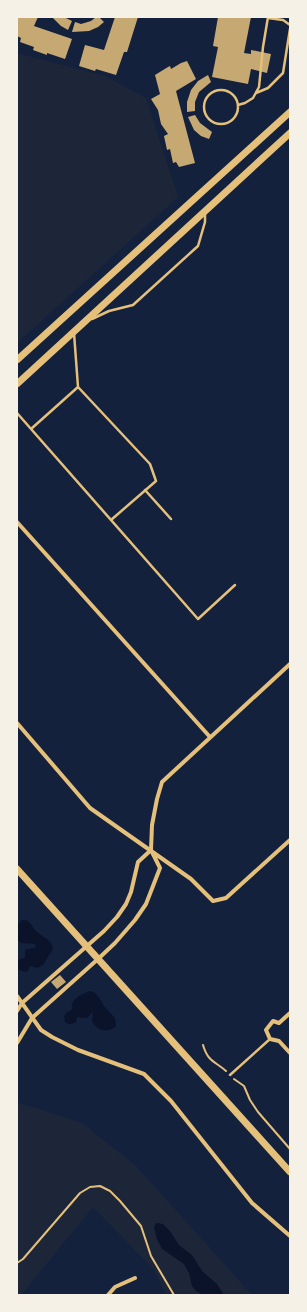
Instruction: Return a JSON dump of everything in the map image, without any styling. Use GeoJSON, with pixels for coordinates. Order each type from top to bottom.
{"type":"FeatureCollection","features":[{"type":"Feature","properties":{"kind":"street"},"geometry":{"type":"LineString","coordinates":[[17,360],[290,112]]}},
{"type":"Feature","properties":{"kind":"street"},"geometry":{"type":"LineString","coordinates":[[17,384],[290,133]]}},
{"type":"Feature","properties":{"kind":"street"},"geometry":{"type":"LineString","coordinates":[[17,365],[53,328]]}},
{"type":"Feature","properties":{"kind":"street"},"geometry":{"type":"LineString","coordinates":[[17,522],[210,737]]}},
{"type":"Feature","properties":{"kind":"street"},"geometry":{"type":"LineString","coordinates":[[17,1043],[32,1018],[115,943],[135,920],[146,904],[160,868],[151,850],[152,825],[156,799],[162,782],[290,664]]}},
{"type":"Feature","properties":{"kind":"street"},"geometry":{"type":"LineString","coordinates":[[17,723],[90,808],[191,879],[213,901],[226,898],[290,840]]}},
{"type":"Feature","properties":{"kind":"street"},"geometry":{"type":"LineString","coordinates":[[17,1011],[22,1003],[104,931],[117,917],[126,904],[131,892],[138,862],[151,850]]}},
{"type":"Feature","properties":{"kind":"street"},"geometry":{"type":"LineString","coordinates":[[17,869],[290,1172]]}},
{"type":"Feature","properties":{"kind":"street"},"geometry":{"type":"LineString","coordinates":[[17,996],[41,1030],[52,1037],[78,1050],[144,1074],[171,1101],[252,1203],[290,1236]]}},
{"type":"Feature","properties":{"kind":"street"},"geometry":{"type":"LineString","coordinates":[[290,1013],[279,1023],[273,1021],[266,1030],[270,1039],[279,1041],[290,1054]]}},
{"type":"Feature","properties":{"kind":"street"},"geometry":{"type":"LineString","coordinates":[[108,1295],[115,1287],[135,1278]]}},
{"type":"Feature","properties":{"kind":"lane"},"geometry":{"type":"LineString","coordinates":[[238,105],[253,98],[259,87],[263,47],[268,18],[283,20],[290,25]]}},
{"type":"Feature","properties":{"kind":"lane"},"geometry":{"type":"LineString","coordinates":[[256,93],[268,88],[283,73],[290,30]]}},
{"type":"Feature","properties":{"kind":"lane"},"geometry":{"type":"LineString","coordinates":[[220,90],[230,92],[234,96],[238,105],[236,116],[232,121],[222,125],[216,124],[207,118],[203,107],[210,93],[220,90]]}},
{"type":"Feature","properties":{"kind":"lane"},"geometry":{"type":"LineString","coordinates":[[84,322],[109,311],[133,305],[198,246],[205,222],[205,211]]}},
{"type":"Feature","properties":{"kind":"lane"},"geometry":{"type":"LineString","coordinates":[[74,332],[78,387],[150,464],[156,481],[111,520]]}},
{"type":"Feature","properties":{"kind":"lane"},"geometry":{"type":"LineString","coordinates":[[31,429],[78,387]]}},
{"type":"Feature","properties":{"kind":"lane"},"geometry":{"type":"LineString","coordinates":[[17,412],[198,619],[235,585]]}},
{"type":"Feature","properties":{"kind":"lane"},"geometry":{"type":"LineString","coordinates":[[145,490],[171,519]]}},
{"type":"Feature","properties":{"kind":"lane"},"geometry":{"type":"LineString","coordinates":[[230,1075],[270,1039]]}},
{"type":"Feature","properties":{"kind":"path"},"geometry":{"type":"LineString","coordinates":[[203,1045],[206,1054],[244,1086],[250,1100],[258,1112],[290,1148]]}},
{"type":"Feature","properties":{"kind":"path"},"geometry":{"type":"LineString","coordinates":[[17,1263],[23,1259],[80,1193],[90,1187],[100,1186],[110,1191],[141,1226],[151,1256],[174,1295]]}},
{"type":"Feature","properties":{"kind":"shaded area"},"geometry":{"type":"Polygon","coordinates":[[[17,53],[105,76],[146,98],[178,197],[17,343],[17,53]]]}},
{"type":"Feature","properties":{"kind":"shaded area"},"geometry":{"type":"Polygon","coordinates":[[[22,920],[29,922],[36,931],[49,940],[53,949],[43,965],[37,968],[30,966],[28,971],[24,972],[18,969],[17,963],[20,959],[25,958],[25,950],[36,947],[35,944],[21,943],[17,940],[17,925],[22,920]]]}},
{"type":"Feature","properties":{"kind":"shaded area"},"geometry":{"type":"Polygon","coordinates":[[[89,991],[96,994],[115,1018],[116,1026],[110,1030],[106,1031],[100,1029],[94,1024],[92,1021],[93,1012],[87,1018],[77,1017],[73,1024],[65,1022],[64,1016],[67,1012],[72,1010],[74,1000],[89,991]]]}},
{"type":"Feature","properties":{"kind":"shaded area"},"geometry":{"type":"Polygon","coordinates":[[[17,1102],[82,1123],[136,1166],[252,1295],[166,1295],[154,1270],[93,1207],[21,1295],[17,1295],[17,1102]]]}},
{"type":"Feature","properties":{"kind":"shaded area"},"geometry":{"type":"Polygon","coordinates":[[[156,1223],[163,1224],[170,1231],[179,1245],[192,1255],[202,1271],[217,1284],[224,1295],[203,1295],[196,1291],[192,1286],[189,1273],[184,1264],[162,1249],[154,1228],[156,1223]]]}},
{"type":"Feature","properties":{"kind":"building"},"geometry":{"type":"Polygon","coordinates":[[[17,17],[38,17],[34,26],[72,39],[65,59],[33,50],[34,47],[20,42],[21,38],[17,36],[17,17]]]}},
{"type":"Feature","properties":{"kind":"building"},"geometry":{"type":"Polygon","coordinates":[[[52,17],[64,17],[72,21],[68,30],[61,26],[52,17]]]}},
{"type":"Feature","properties":{"kind":"building"},"geometry":{"type":"Polygon","coordinates":[[[96,17],[99,17],[104,22],[98,27],[89,31],[72,32],[75,22],[81,24],[91,21],[96,17]]]}},
{"type":"Feature","properties":{"kind":"building"},"geometry":{"type":"Polygon","coordinates":[[[115,17],[138,17],[127,52],[124,52],[116,75],[79,66],[85,45],[104,50],[115,17]]]}},
{"type":"Feature","properties":{"kind":"building"},"geometry":{"type":"Polygon","coordinates":[[[218,17],[251,17],[244,53],[251,54],[251,50],[271,54],[267,73],[251,69],[248,84],[212,77],[218,47],[213,46],[218,17]]]}},
{"type":"Feature","properties":{"kind":"building"},"geometry":{"type":"Polygon","coordinates":[[[187,61],[196,79],[176,91],[195,163],[179,167],[176,162],[173,163],[170,149],[167,150],[164,136],[168,134],[161,124],[158,110],[151,99],[160,94],[155,75],[170,66],[171,69],[187,61]]]}},
{"type":"Feature","properties":{"kind":"building"},"geometry":{"type":"Polygon","coordinates":[[[208,75],[211,82],[199,92],[195,102],[195,111],[187,112],[187,102],[191,90],[198,81],[208,75]]]}},
{"type":"Feature","properties":{"kind":"building"},"geometry":{"type":"Polygon","coordinates":[[[195,115],[200,123],[212,132],[209,139],[201,136],[194,130],[188,117],[195,115]]]}},
{"type":"Feature","properties":{"kind":"building"},"geometry":{"type":"Polygon","coordinates":[[[60,975],[66,982],[57,989],[51,982],[60,975]]]}}]}
